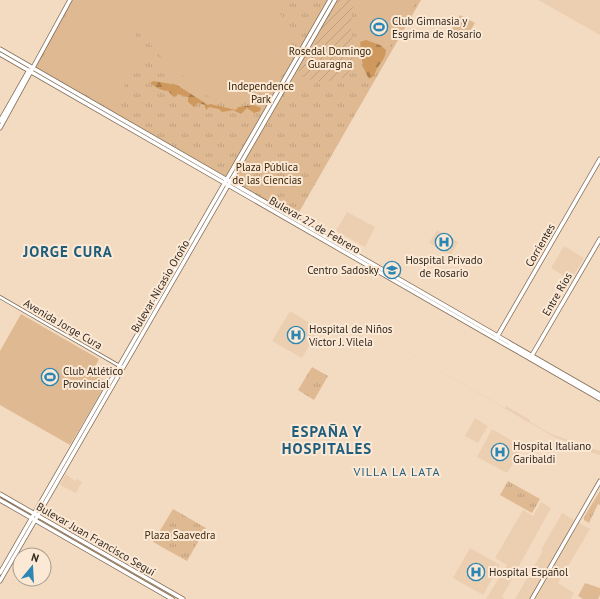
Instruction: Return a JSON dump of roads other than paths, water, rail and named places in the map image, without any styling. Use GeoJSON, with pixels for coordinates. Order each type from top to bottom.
{"type":"FeatureCollection","features":[{"type":"Feature","properties":{"kind":"main road"},"geometry":{"type":"LineString","coordinates":[[0,128],[70,0]]}},
{"type":"Feature","properties":{"kind":"main road","name":"Bulevar Nicasio Oroño"},"geometry":{"type":"LineString","coordinates":[[0,573],[123,368],[330,0]]}},
{"type":"Feature","properties":{"kind":"main road","name":"Bulevar Nicasio Oroño"},"geometry":{"type":"LineString","coordinates":[[36,515],[119,365],[335,0]]}},
{"type":"Feature","properties":{"kind":"main road","name":"Bulevar 27 de Febrero"},"geometry":{"type":"LineString","coordinates":[[0,49],[31,70]]}},
{"type":"Feature","properties":{"kind":"main road","name":"Bulevar 27 de Febrero"},"geometry":{"type":"LineString","coordinates":[[0,54],[31,70],[497,338],[600,395]]}},
{"type":"Feature","properties":{"kind":"main road"},"geometry":{"type":"LineString","coordinates":[[0,121],[31,70]]}},
{"type":"Feature","properties":{"kind":"main road","name":"Corrientes"},"geometry":{"type":"LineString","coordinates":[[497,338],[600,159]]}},
{"type":"Feature","properties":{"kind":"main road","name":"Entre Ríos"},"geometry":{"type":"LineString","coordinates":[[531,357],[600,238]]}},
{"type":"Feature","properties":{"kind":"main road","name":"Bulevar 27 de Febrero"},"geometry":{"type":"LineString","coordinates":[[531,357],[600,399]]}},
{"type":"Feature","properties":{"kind":"main road"},"geometry":{"type":"LineString","coordinates":[[532,599],[600,482]]}},
{"type":"Feature","properties":{"kind":"main road","name":"Bulevar Juan Francisco Seguí"},"geometry":{"type":"LineString","coordinates":[[0,494],[183,599]]}},
{"type":"Feature","properties":{"kind":"main road","name":"Bulevar Juan Francisco Seguí"},"geometry":{"type":"LineString","coordinates":[[0,500],[172,599]]}},
{"type":"Feature","properties":{"kind":"main road","name":"Bulevar Nicasio Oroño"},"geometry":{"type":"LineString","coordinates":[[0,581],[33,519]]}},
{"type":"Feature","properties":{"kind":"street","name":"Avenida Jorge Cura"},"geometry":{"type":"LineString","coordinates":[[0,297],[123,368]]}},
{"type":"Feature","properties":{"kind":"place","name":"Club Gimnasia y Esgrima de Rosario"},"geometry":{"type":"Point","coordinates":[379,27]}},
{"type":"Feature","properties":{"kind":"place","name":"Hospital Privado de Rosario"},"geometry":{"type":"Point","coordinates":[444,242]}},
{"type":"Feature","properties":{"kind":"place","name":"Centro Sadosky"},"geometry":{"type":"Point","coordinates":[392,270]}},
{"type":"Feature","properties":{"kind":"place","name":"Hospital de Niños Víctor J. Vilela"},"geometry":{"type":"Point","coordinates":[296,335]}},
{"type":"Feature","properties":{"kind":"place","name":"Club Atlético Provincial"},"geometry":{"type":"Point","coordinates":[50,377]}},
{"type":"Feature","properties":{"kind":"place","name":"Hospital Italiano Garibaldi"},"geometry":{"type":"Point","coordinates":[500,452]}},
{"type":"Feature","properties":{"kind":"place","name":"Hospital Español"},"geometry":{"type":"Point","coordinates":[476,572]}},
{"type":"Feature","properties":{"kind":"district","name":"JORGE CURA"},"geometry":{"type":"Point","coordinates":[68,251]}},
{"type":"Feature","properties":{"kind":"district","name":"ESPAÑA Y HOSPITALES"},"geometry":{"type":"Point","coordinates":[327,440]}},
{"type":"Feature","properties":{"kind":"district","name":"VILLA LA LATA"},"geometry":{"type":"Point","coordinates":[397,471]}},
{"type":"Feature","properties":{"kind":"park label","name":"Rosedal Domingo Guaragna"},"geometry":{"type":"Point","coordinates":[330,57]}},
{"type":"Feature","properties":{"kind":"park label","name":"Independence Park"},"geometry":{"type":"Point","coordinates":[261,92]}},
{"type":"Feature","properties":{"kind":"park label","name":"Plaza Pública de las Ciencias"},"geometry":{"type":"Point","coordinates":[267,173]}},
{"type":"Feature","properties":{"kind":"park label","name":"Plaza Saavedra"},"geometry":{"type":"Point","coordinates":[180,535]}}]}
